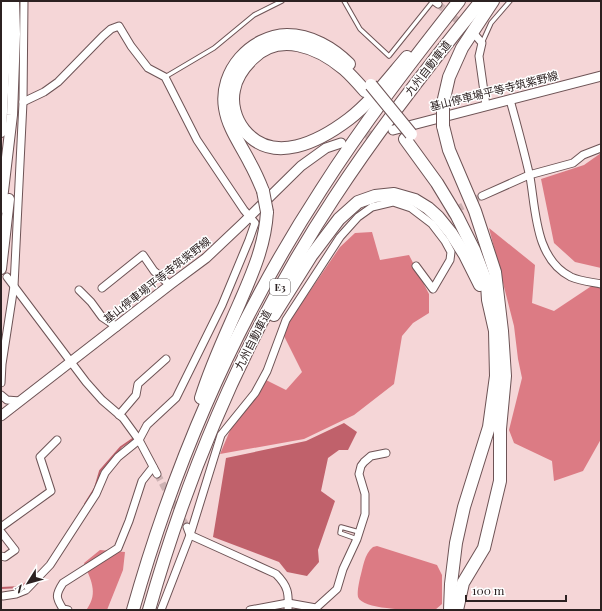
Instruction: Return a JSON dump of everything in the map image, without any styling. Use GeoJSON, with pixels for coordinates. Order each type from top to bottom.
{"type":"FeatureCollection","features":[{"type":"Feature","properties":{"kind":"highway"},"geometry":{"type":"LineString","coordinates":[[368,88],[345,69],[317,51],[304,46],[291,44],[279,45],[268,48],[256,54],[240,71],[233,90],[235,115],[240,125],[247,133],[263,144],[281,148],[302,145],[317,139],[349,119],[363,106],[428,32],[459,1]]}},
{"type":"Feature","properties":{"kind":"highway","name":"九州自動車道"},"geometry":{"type":"LineString","coordinates":[[133,610],[157,530],[196,425],[225,360],[260,294],[295,231],[320,191],[370,119],[459,1]]}},
{"type":"Feature","properties":{"kind":"highway","name":"九州自動車道"},"geometry":{"type":"LineString","coordinates":[[149,610],[171,536],[189,485],[210,433],[237,372],[287,274],[333,199],[382,128],[481,1]]}},
{"type":"Feature","properties":{"kind":"highway"},"geometry":{"type":"LineString","coordinates":[[450,610],[451,584],[456,543],[464,507],[489,427],[496,376],[495,331],[492,298],[495,272],[475,211],[450,150],[443,126],[443,103],[449,77],[462,48],[493,1]]}},
{"type":"Feature","properties":{"kind":"highway"},"geometry":{"type":"LineString","coordinates":[[175,480],[207,378],[255,266],[266,229],[267,212],[263,191],[228,120],[225,107],[225,93],[229,76],[245,53],[263,41],[287,35],[312,39],[334,51],[345,60],[408,136],[457,216],[474,250],[492,298],[502,331],[505,376],[500,430],[500,481],[484,548],[463,583],[457,610]]}},
{"type":"Feature","properties":{"kind":"highway"},"geometry":{"type":"LineString","coordinates":[[237,372],[311,256],[339,219],[358,202],[375,196],[394,194],[415,200],[428,208],[451,233],[492,298]]}},
{"type":"Feature","properties":{"kind":"main road"},"geometry":{"type":"LineString","coordinates":[[1,132],[6,33],[6,1]]}},
{"type":"Feature","properties":{"kind":"main road"},"geometry":{"type":"LineString","coordinates":[[1,208],[12,115],[15,34],[14,1]]}},
{"type":"Feature","properties":{"kind":"main road","name":"基山停車場平等寺筑紫野線"},"geometry":{"type":"LineString","coordinates":[[393,130],[601,76]]}},
{"type":"Feature","properties":{"kind":"main road","name":"基山停車場平等寺筑紫野線"},"geometry":{"type":"LineString","coordinates":[[1,416],[206,258],[301,166],[326,148],[341,143]]}},
{"type":"Feature","properties":{"kind":"main road"},"geometry":{"type":"LineString","coordinates":[[4,273],[9,199],[7,167]]}},
{"type":"Feature","properties":{"kind":"street"},"geometry":{"type":"LineString","coordinates":[[1,383],[2,364],[14,286],[23,102],[21,78],[24,1]]}},
{"type":"Feature","properties":{"kind":"street"},"geometry":{"type":"LineString","coordinates":[[4,596],[16,594],[26,590],[50,565],[96,494],[105,473],[118,457],[139,440],[147,425],[176,398],[222,306],[250,240],[255,223],[197,140],[165,77],[148,68],[131,46],[119,26],[111,29],[103,36],[58,82],[44,92],[23,102]]}},
{"type":"Feature","properties":{"kind":"street"},"geometry":{"type":"LineString","coordinates":[[476,36],[482,43],[479,56],[486,106]]}},
{"type":"Feature","properties":{"kind":"street"},"geometry":{"type":"LineString","coordinates":[[510,100],[529,175],[541,241],[550,258],[560,269],[571,277],[601,284]]}},
{"type":"Feature","properties":{"kind":"street"},"geometry":{"type":"LineString","coordinates":[[482,196],[529,175],[573,163],[583,156],[601,148]]}},
{"type":"Feature","properties":{"kind":"street"},"geometry":{"type":"LineString","coordinates":[[161,610],[190,535],[221,435],[255,392],[267,371],[286,320],[340,237],[358,216],[372,207],[393,202],[411,208],[434,222],[451,252],[450,260],[432,289],[416,266]]}},
{"type":"Feature","properties":{"kind":"street"},"geometry":{"type":"LineString","coordinates":[[102,288],[143,255],[154,271],[170,285]]}},
{"type":"Feature","properties":{"kind":"street"},"geometry":{"type":"LineString","coordinates":[[4,273],[86,382],[102,400],[123,418],[139,440],[157,474]]}},
{"type":"Feature","properties":{"kind":"street"},"geometry":{"type":"LineString","coordinates":[[79,290],[91,302],[102,317],[117,327]]}},
{"type":"Feature","properties":{"kind":"street"},"geometry":{"type":"LineString","coordinates":[[119,415],[136,395],[138,384],[166,359]]}},
{"type":"Feature","properties":{"kind":"street"},"geometry":{"type":"LineString","coordinates":[[1,395],[7,400],[20,401]]}},
{"type":"Feature","properties":{"kind":"street"},"geometry":{"type":"LineString","coordinates":[[1,527],[51,491],[40,457],[57,440]]}},
{"type":"Feature","properties":{"kind":"street"},"geometry":{"type":"LineString","coordinates":[[250,610],[288,606],[316,609],[336,590],[365,514],[365,494],[359,474],[361,466],[371,456],[386,452]]}},
{"type":"Feature","properties":{"kind":"street"},"geometry":{"type":"LineString","coordinates":[[68,610],[63,609],[58,601],[57,592],[63,583],[118,548],[129,521],[142,481],[153,467]]}},
{"type":"Feature","properties":{"kind":"street"},"geometry":{"type":"LineString","coordinates":[[186,527],[190,535],[276,574],[288,590],[288,606]]}},
{"type":"Feature","properties":{"kind":"street"},"geometry":{"type":"LineString","coordinates":[[1,532],[15,550],[6,557],[1,556]]}},
{"type":"Feature","properties":{"kind":"lane"},"geometry":{"type":"LineString","coordinates":[[165,77],[214,48],[254,15],[282,1]]}},
{"type":"Feature","properties":{"kind":"lane"},"geometry":{"type":"LineString","coordinates":[[344,1],[360,28],[389,56],[435,2]]}},
{"type":"Feature","properties":{"kind":"lane"},"geometry":{"type":"LineString","coordinates":[[482,43],[491,23],[510,1]]}},
{"type":"Feature","properties":{"kind":"shaded area"},"geometry":{"type":"Polygon","coordinates":[[[601,153],[601,268],[575,262],[554,243],[541,179],[584,165],[601,153]]]}},
{"type":"Feature","properties":{"kind":"shaded area"},"geometry":{"type":"Polygon","coordinates":[[[489,228],[535,265],[532,303],[554,311],[593,285],[601,286],[601,439],[583,471],[554,481],[552,461],[514,443],[509,430],[522,378],[514,326],[489,228]]]}},
{"type":"Feature","properties":{"kind":"shaded area"},"geometry":{"type":"Polygon","coordinates":[[[372,232],[380,260],[409,255],[429,294],[429,313],[413,323],[402,336],[394,384],[354,415],[304,439],[220,454],[234,421],[264,379],[286,390],[302,372],[282,332],[340,247],[355,233],[372,232]]]}},
{"type":"Feature","properties":{"kind":"shaded area"},"geometry":{"type":"Polygon","coordinates":[[[344,423],[357,432],[348,450],[339,450],[328,458],[321,491],[335,501],[318,550],[319,562],[307,576],[287,572],[279,562],[213,537],[226,458],[306,441],[344,423]]]}},
{"type":"Feature","properties":{"kind":"shaded area"},"geometry":{"type":"Polygon","coordinates":[[[377,546],[437,565],[442,575],[442,604],[435,610],[406,610],[370,605],[362,602],[358,597],[358,592],[363,566],[370,550],[377,546]]]}},
{"type":"Feature","properties":{"kind":"shaded area"},"geometry":{"type":"Polygon","coordinates":[[[100,550],[125,552],[123,570],[107,610],[87,609],[91,603],[93,591],[91,580],[84,563],[100,550]]]}},
{"type":"Feature","properties":{"kind":"waterway"},"geometry":{"type":"LineString","coordinates":[[85,504],[95,488],[100,471],[121,447],[134,438]]}},
{"type":"Feature","properties":{"kind":"waterway"},"geometry":{"type":"LineString","coordinates":[[1,588],[21,587],[39,572]]}},
{"type":"Feature","properties":{"kind":"tunnel"},"geometry":{"type":"LineString","coordinates":[[438,4],[465,27]]}},
{"type":"Feature","properties":{"kind":"tunnel"},"geometry":{"type":"LineString","coordinates":[[352,140],[380,133]]}},
{"type":"Feature","properties":{"kind":"tunnel"},"geometry":{"type":"LineString","coordinates":[[438,219],[482,196]]}},
{"type":"Feature","properties":{"kind":"tunnel"},"geometry":{"type":"LineString","coordinates":[[157,474],[187,527]]}}]}
